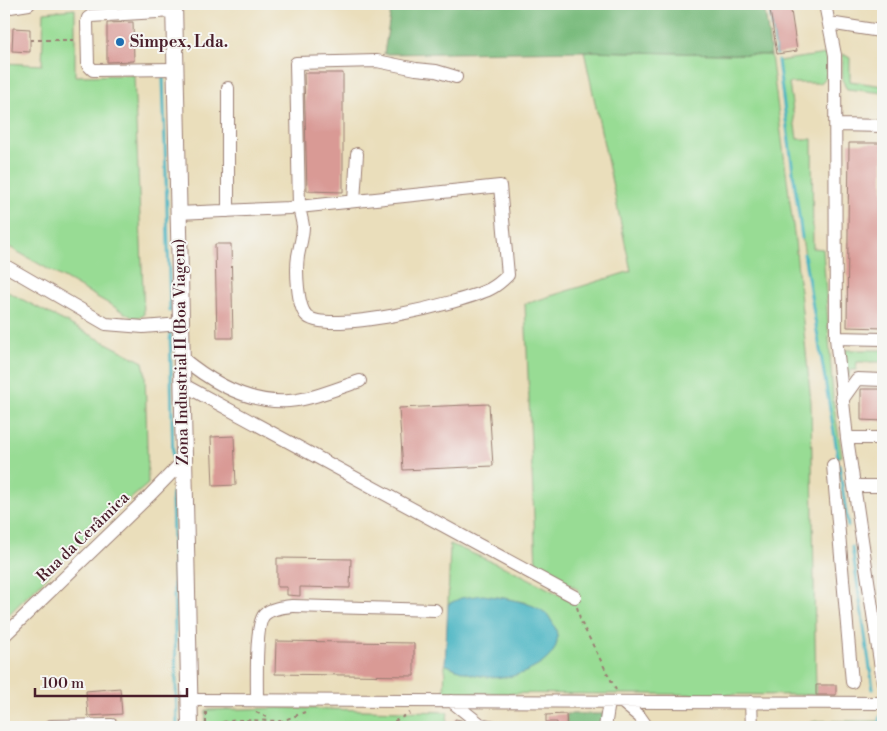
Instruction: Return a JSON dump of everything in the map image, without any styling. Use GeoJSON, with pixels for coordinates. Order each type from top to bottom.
{"type":"FeatureCollection","features":[{"type":"Feature","properties":{"kind":"main road","name":"Zona Industrial II (Boa Viagem)"},"geometry":{"type":"LineString","coordinates":[[174,7],[184,460],[198,700],[190,727]]}},
{"type":"Feature","properties":{"kind":"street"},"geometry":{"type":"LineString","coordinates":[[4,8],[28,4]]}},
{"type":"Feature","properties":{"kind":"street"},"geometry":{"type":"LineString","coordinates":[[825,4],[835,55],[836,338],[846,438],[881,651],[883,682]]}},
{"type":"Feature","properties":{"kind":"street"},"geometry":{"type":"LineString","coordinates":[[174,7],[91,16],[88,18],[87,40],[88,65],[93,70],[175,69]]}},
{"type":"Feature","properties":{"kind":"street"},"geometry":{"type":"LineString","coordinates":[[829,23],[881,35],[883,18]]}},
{"type":"Feature","properties":{"kind":"street"},"geometry":{"type":"LineString","coordinates":[[178,213],[299,207],[500,186],[508,275],[500,284],[490,290],[425,309],[351,321],[325,323],[307,317],[300,301],[297,270],[298,255],[302,242],[302,224],[299,207],[296,63],[377,61],[436,71],[456,77]]}},
{"type":"Feature","properties":{"kind":"street"},"geometry":{"type":"LineString","coordinates":[[228,88],[228,210]]}},
{"type":"Feature","properties":{"kind":"street"},"geometry":{"type":"LineString","coordinates":[[836,125],[883,126]]}},
{"type":"Feature","properties":{"kind":"street"},"geometry":{"type":"LineString","coordinates":[[354,201],[358,154]]}},
{"type":"Feature","properties":{"kind":"street"},"geometry":{"type":"LineString","coordinates":[[4,265],[106,324],[144,328],[181,324]]}},
{"type":"Feature","properties":{"kind":"street"},"geometry":{"type":"LineString","coordinates":[[836,338],[883,339]]}},
{"type":"Feature","properties":{"kind":"street"},"geometry":{"type":"LineString","coordinates":[[181,357],[201,374],[222,386],[269,400],[297,400],[360,381]]}},
{"type":"Feature","properties":{"kind":"street"},"geometry":{"type":"LineString","coordinates":[[842,400],[857,379],[883,380]]}},
{"type":"Feature","properties":{"kind":"street"},"geometry":{"type":"LineString","coordinates":[[182,384],[575,597]]}},
{"type":"Feature","properties":{"kind":"street"},"geometry":{"type":"LineString","coordinates":[[846,438],[883,438]]}},
{"type":"Feature","properties":{"kind":"street","name":"Rua da Cerâmica"},"geometry":{"type":"LineString","coordinates":[[4,636],[184,460]]}},
{"type":"Feature","properties":{"kind":"street"},"geometry":{"type":"LineString","coordinates":[[833,465],[852,682]]}},
{"type":"Feature","properties":{"kind":"street"},"geometry":{"type":"LineString","coordinates":[[854,486],[883,486]]}},
{"type":"Feature","properties":{"kind":"street"},"geometry":{"type":"LineString","coordinates":[[839,534],[860,532]]}},
{"type":"Feature","properties":{"kind":"street"},"geometry":{"type":"LineString","coordinates":[[257,700],[258,628],[263,616],[268,612],[293,606],[435,610]]}},
{"type":"Feature","properties":{"kind":"street"},"geometry":{"type":"LineString","coordinates":[[198,700],[883,703]]}},
{"type":"Feature","properties":{"kind":"street"},"geometry":{"type":"LineString","coordinates":[[451,701],[480,726],[495,727]]}},
{"type":"Feature","properties":{"kind":"street"},"geometry":{"type":"LineString","coordinates":[[605,727],[609,702]]}},
{"type":"Feature","properties":{"kind":"street"},"geometry":{"type":"LineString","coordinates":[[622,702],[640,717],[647,727]]}},
{"type":"Feature","properties":{"kind":"street"},"geometry":{"type":"LineString","coordinates":[[751,702],[752,727]]}},
{"type":"Feature","properties":{"kind":"street"},"geometry":{"type":"LineString","coordinates":[[52,727],[112,725],[112,727]]}},
{"type":"Feature","properties":{"kind":"path"},"geometry":{"type":"LineString","coordinates":[[30,40],[87,40]]}},
{"type":"Feature","properties":{"kind":"path"},"geometry":{"type":"LineString","coordinates":[[575,597],[581,622],[622,702]]}},
{"type":"Feature","properties":{"kind":"path"},"geometry":{"type":"LineString","coordinates":[[198,700],[206,727]]}},
{"type":"Feature","properties":{"kind":"path"},"geometry":{"type":"LineString","coordinates":[[389,727],[393,722],[432,701]]}},
{"type":"Feature","properties":{"kind":"path"},"geometry":{"type":"LineString","coordinates":[[216,727],[223,722],[231,720],[282,721],[335,727]]}},
{"type":"Feature","properties":{"kind":"path"},"geometry":{"type":"LineString","coordinates":[[273,727],[282,721]]}},
{"type":"Feature","properties":{"kind":"green space"},"geometry":{"type":"Polygon","coordinates":[[[392,4],[764,4],[771,55],[584,51],[384,54],[392,4]]]}},
{"type":"Feature","properties":{"kind":"green space"},"geometry":{"type":"Polygon","coordinates":[[[75,9],[75,76],[134,75],[144,314],[141,317],[132,317],[4,244],[4,63],[42,65],[44,12],[75,9]]]}},
{"type":"Feature","properties":{"kind":"green space"},"geometry":{"type":"Polygon","coordinates":[[[584,51],[771,55],[795,241],[811,402],[816,695],[444,693],[445,664],[459,670],[527,603],[488,596],[468,598],[448,604],[450,544],[516,572],[572,601],[579,590],[536,566],[525,304],[631,271],[584,51]]]}},
{"type":"Feature","properties":{"kind":"green space"},"geometry":{"type":"Polygon","coordinates":[[[826,54],[827,71],[823,81],[820,83],[789,83],[797,139],[812,139],[813,248],[823,249],[833,399],[842,456],[838,457],[802,238],[778,61],[826,54]]]}},
{"type":"Feature","properties":{"kind":"green space"},"geometry":{"type":"Polygon","coordinates":[[[843,54],[850,58],[850,81],[883,86],[883,93],[847,89],[843,77],[843,54]]]}},
{"type":"Feature","properties":{"kind":"green space"},"geometry":{"type":"Polygon","coordinates":[[[4,290],[143,362],[145,371],[148,484],[101,524],[4,619],[4,290]]]}},
{"type":"Feature","properties":{"kind":"green space"},"geometry":{"type":"Polygon","coordinates":[[[845,350],[883,350],[883,362],[857,362],[856,370],[851,370],[844,386],[845,350]]]}},
{"type":"Feature","properties":{"kind":"green space"},"geometry":{"type":"Polygon","coordinates":[[[280,708],[448,712],[446,727],[205,727],[206,710],[280,708]]]}},
{"type":"Feature","properties":{"kind":"green space"},"geometry":{"type":"Polygon","coordinates":[[[566,714],[603,714],[605,727],[567,727],[566,714]]]}},
{"type":"Feature","properties":{"kind":"green space"},"geometry":{"type":"Polygon","coordinates":[[[817,721],[883,721],[883,727],[790,727],[817,721]]]}},
{"type":"Feature","properties":{"kind":"water"},"geometry":{"type":"Polygon","coordinates":[[[483,595],[526,603],[542,610],[548,615],[554,625],[557,636],[556,646],[544,662],[525,672],[505,677],[474,675],[445,664],[448,604],[461,598],[483,595]]]}},
{"type":"Feature","properties":{"kind":"building"},"geometry":{"type":"Polygon","coordinates":[[[769,4],[790,4],[797,51],[777,54],[769,4]]]}},
{"type":"Feature","properties":{"kind":"building","name":"Simpex, Lda."},"geometry":{"type":"Polygon","coordinates":[[[133,22],[134,61],[107,62],[107,23],[133,22]]]}},
{"type":"Feature","properties":{"kind":"building"},"geometry":{"type":"Polygon","coordinates":[[[13,28],[30,29],[30,52],[12,51],[13,28]]]}},
{"type":"Feature","properties":{"kind":"building"},"geometry":{"type":"Polygon","coordinates":[[[304,73],[343,73],[343,192],[307,191],[304,73]]]}},
{"type":"Feature","properties":{"kind":"building"},"geometry":{"type":"Polygon","coordinates":[[[849,143],[883,143],[883,328],[847,327],[849,143]]]}},
{"type":"Feature","properties":{"kind":"building"},"geometry":{"type":"Polygon","coordinates":[[[215,244],[231,244],[233,338],[217,338],[215,244]]]}},
{"type":"Feature","properties":{"kind":"building"},"geometry":{"type":"Polygon","coordinates":[[[861,389],[883,389],[883,421],[861,420],[861,389]]]}},
{"type":"Feature","properties":{"kind":"building"},"geometry":{"type":"Polygon","coordinates":[[[489,404],[493,466],[403,470],[399,408],[489,404]]]}},
{"type":"Feature","properties":{"kind":"building"},"geometry":{"type":"Polygon","coordinates":[[[234,436],[236,485],[213,486],[211,437],[234,436]]]}},
{"type":"Feature","properties":{"kind":"building"},"geometry":{"type":"Polygon","coordinates":[[[277,558],[351,559],[350,588],[300,587],[300,596],[287,595],[287,587],[277,587],[277,558]]]}},
{"type":"Feature","properties":{"kind":"building"},"geometry":{"type":"Polygon","coordinates":[[[276,641],[414,643],[414,676],[275,674],[276,641]]]}},
{"type":"Feature","properties":{"kind":"building"},"geometry":{"type":"Polygon","coordinates":[[[816,685],[836,685],[836,695],[816,695],[816,685]]]}},
{"type":"Feature","properties":{"kind":"building"},"geometry":{"type":"Polygon","coordinates":[[[120,688],[122,714],[88,716],[86,691],[120,688]]]}},
{"type":"Feature","properties":{"kind":"building"},"geometry":{"type":"Polygon","coordinates":[[[566,714],[567,727],[557,727],[557,722],[546,722],[546,715],[566,714]]]}},
{"type":"Feature","properties":{"kind":"building"},"geometry":{"type":"Polygon","coordinates":[[[455,719],[461,720],[468,727],[455,727],[455,719]]]}},
{"type":"Feature","properties":{"kind":"waterway"},"geometry":{"type":"LineString","coordinates":[[769,4],[777,54]]}},
{"type":"Feature","properties":{"kind":"waterway"},"geometry":{"type":"LineString","coordinates":[[778,61],[802,238]]}},
{"type":"Feature","properties":{"kind":"waterway"},"geometry":{"type":"LineString","coordinates":[[163,77],[170,311]]}},
{"type":"Feature","properties":{"kind":"waterway"},"geometry":{"type":"LineString","coordinates":[[804,254],[838,457]]}},
{"type":"Feature","properties":{"kind":"waterway"},"geometry":{"type":"LineString","coordinates":[[170,329],[173,463]]}},
{"type":"Feature","properties":{"kind":"waterway"},"geometry":{"type":"LineString","coordinates":[[839,465],[848,526]]}},
{"type":"Feature","properties":{"kind":"waterway"},"geometry":{"type":"LineString","coordinates":[[172,493],[177,727]]}},
{"type":"Feature","properties":{"kind":"waterway"},"geometry":{"type":"LineString","coordinates":[[852,547],[873,689]]}},
{"type":"Feature","properties":{"kind":"waterway"},"geometry":{"type":"LineString","coordinates":[[879,727],[880,717]]}},
{"type":"Feature","properties":{"kind":"place","name":"Simpex, Lda."},"geometry":{"type":"Point","coordinates":[120,42]}}]}
